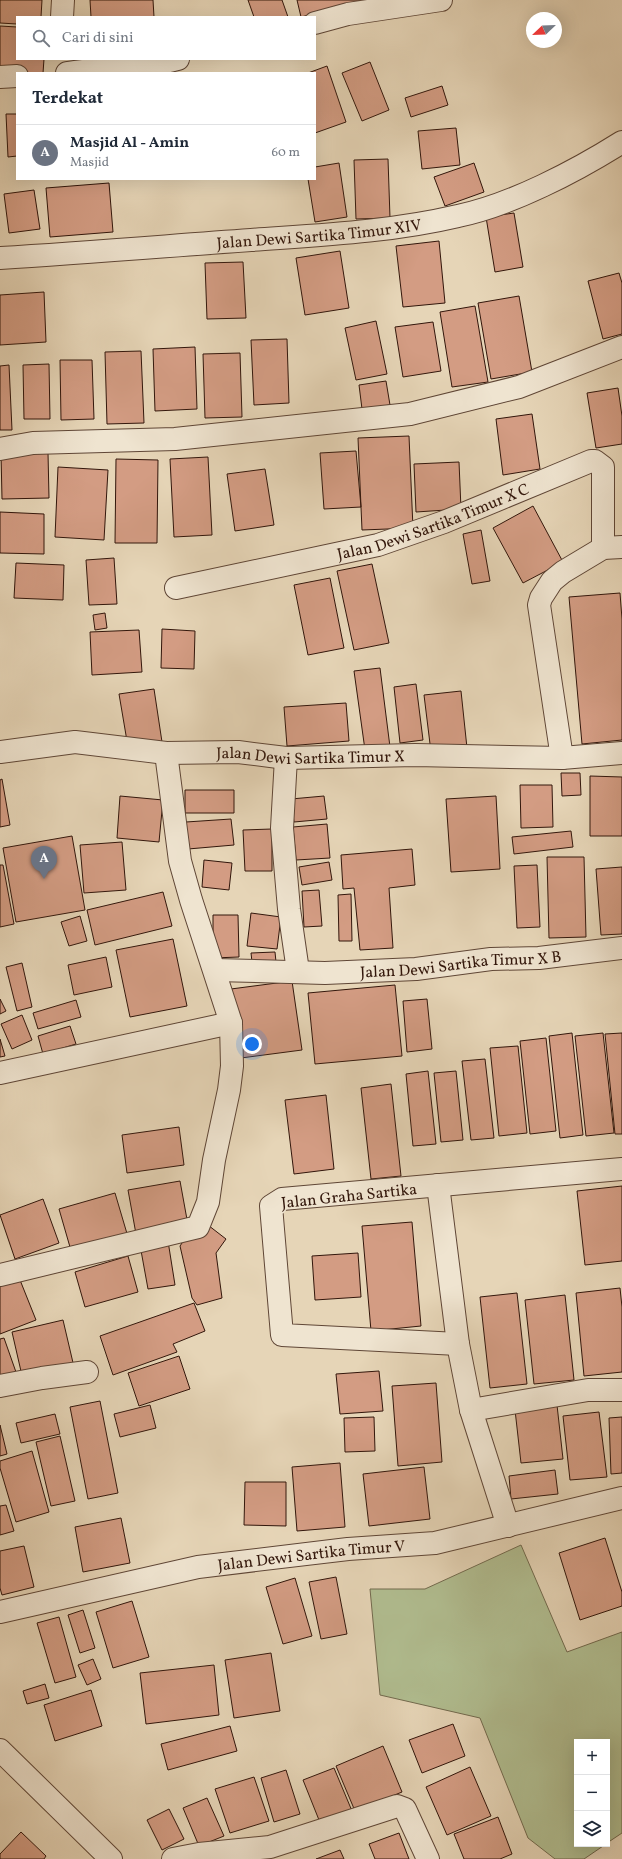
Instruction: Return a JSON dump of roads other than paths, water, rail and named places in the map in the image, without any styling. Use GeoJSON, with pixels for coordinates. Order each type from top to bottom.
{"type":"FeatureCollection","features":[{"type":"Feature","properties":{"kind":"street"},"geometry":{"type":"LineString","coordinates":[[62,16],[63,0]]}},
{"type":"Feature","properties":{"kind":"street"},"geometry":{"type":"LineString","coordinates":[[316,23],[348,14],[441,0]]}},
{"type":"Feature","properties":{"kind":"street"},"geometry":{"type":"LineString","coordinates":[[61,72],[62,60]]}},
{"type":"Feature","properties":{"kind":"street"},"geometry":{"type":"LineString","coordinates":[[73,72],[158,64],[174,60]]}},
{"type":"Feature","properties":{"kind":"street"},"geometry":{"type":"LineString","coordinates":[[0,76],[16,76]]}},
{"type":"Feature","properties":{"kind":"street","name":"Jalan Dewi Sartika Timur XIV"},"geometry":{"type":"LineString","coordinates":[[0,258],[322,236],[389,228],[459,216],[516,198],[589,162],[622,142]]}},
{"type":"Feature","properties":{"kind":"street"},"geometry":{"type":"LineString","coordinates":[[0,449],[33,443],[175,439],[410,414],[519,387],[622,347]]}},
{"type":"Feature","properties":{"kind":"street","name":"Jalan Dewi Sartika Timur X C"},"geometry":{"type":"LineString","coordinates":[[176,588],[378,545],[444,522],[591,461],[595,461],[603,467],[613,547],[552,581],[540,601],[562,758]]}},
{"type":"Feature","properties":{"kind":"street","name":"Jalan Dewi Sartika Timur X"},"geometry":{"type":"LineString","coordinates":[[0,752],[75,742],[166,752],[238,752],[286,758],[415,755],[562,758],[622,753]]}},
{"type":"Feature","properties":{"kind":"street"},"geometry":{"type":"LineString","coordinates":[[0,1275],[198,1227],[208,1202],[214,1160],[232,1072],[231,1022],[191,900],[180,861],[166,752]]}},
{"type":"Feature","properties":{"kind":"street"},"geometry":{"type":"LineString","coordinates":[[286,758],[282,828],[289,909],[298,971]]}},
{"type":"Feature","properties":{"kind":"street","name":"Jalan Dewi Sartika Timur X B"},"geometry":{"type":"LineString","coordinates":[[215,970],[298,971],[325,973],[416,969],[491,959],[539,958],[622,948]]}},
{"type":"Feature","properties":{"kind":"street"},"geometry":{"type":"LineString","coordinates":[[0,1073],[231,1022]]}},
{"type":"Feature","properties":{"kind":"street","name":"Jalan Graha Sartika"},"geometry":{"type":"LineString","coordinates":[[458,1344],[282,1335],[271,1206],[282,1199],[622,1169]]}},
{"type":"Feature","properties":{"kind":"street","name":"Jalan Graha Sartika"},"geometry":{"type":"LineString","coordinates":[[438,1185],[458,1344],[471,1410],[508,1526]]}},
{"type":"Feature","properties":{"kind":"street"},"geometry":{"type":"LineString","coordinates":[[0,1386],[87,1372]]}},
{"type":"Feature","properties":{"kind":"street"},"geometry":{"type":"LineString","coordinates":[[471,1410],[588,1390],[622,1390]]}},
{"type":"Feature","properties":{"kind":"street","name":"Jalan Dewi Sartika Timur V"},"geometry":{"type":"LineString","coordinates":[[0,1612],[198,1567],[348,1549],[435,1543],[508,1526],[575,1508],[622,1498]]}},
{"type":"Feature","properties":{"kind":"street"},"geometry":{"type":"LineString","coordinates":[[0,1750],[111,1859]]}},
{"type":"Feature","properties":{"kind":"street"},"geometry":{"type":"LineString","coordinates":[[173,1859],[199,1854],[272,1853],[398,1806],[405,1809],[428,1859]]}},
{"type":"Feature","properties":{"kind":"place","name":"Masjid Al - Amin"},"geometry":{"type":"Point","coordinates":[44,879]}}]}
